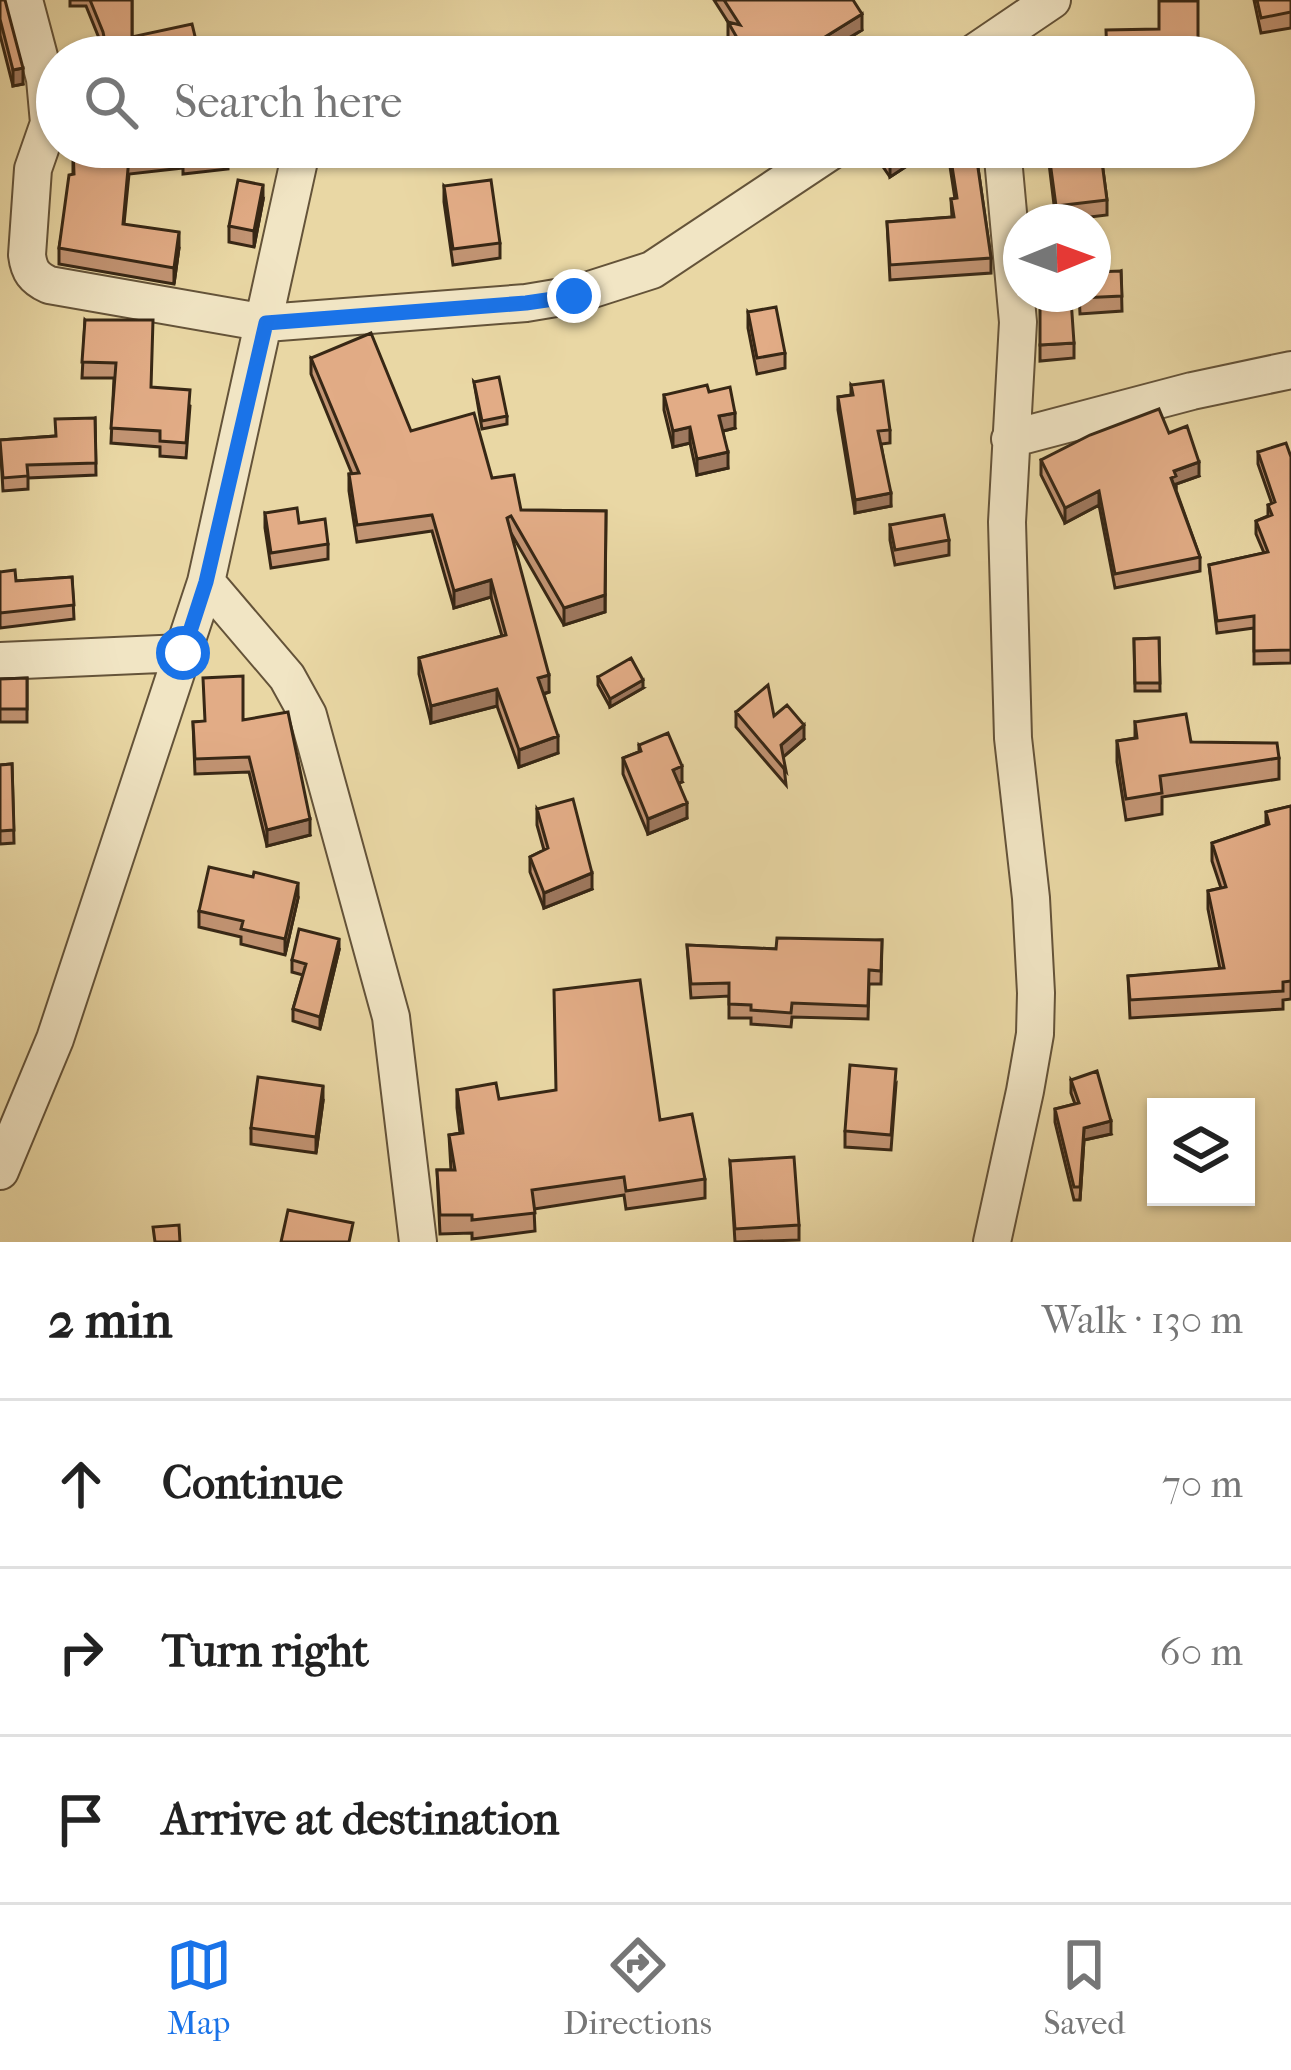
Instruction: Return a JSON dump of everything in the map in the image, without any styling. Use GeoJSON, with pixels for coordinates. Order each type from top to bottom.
{"type":"FeatureCollection","features":[{"type":"Feature","properties":{"kind":"street"},"geometry":{"type":"LineString","coordinates":[[24,0],[36,47]]}},
{"type":"Feature","properties":{"kind":"street"},"geometry":{"type":"LineString","coordinates":[[1005,36],[1052,0]]}},
{"type":"Feature","properties":{"kind":"street"},"geometry":{"type":"LineString","coordinates":[[16,168],[29,268],[37,279],[49,285],[266,323],[526,303],[617,285],[690,248],[806,168]]}},
{"type":"Feature","properties":{"kind":"street"},"geometry":{"type":"LineString","coordinates":[[0,1171],[55,1039],[206,582],[298,168]]}},
{"type":"Feature","properties":{"kind":"street"},"geometry":{"type":"LineString","coordinates":[[992,1242],[1035,1034],[1031,898],[1013,739],[1007,522],[1018,322],[1004,168]]}},
{"type":"Feature","properties":{"kind":"street"},"geometry":{"type":"LineString","coordinates":[[1010,439],[1291,370]]}},
{"type":"Feature","properties":{"kind":"street"},"geometry":{"type":"LineString","coordinates":[[206,582],[287,677],[308,715],[391,1017],[418,1242]]}},
{"type":"Feature","properties":{"kind":"street"},"geometry":{"type":"LineString","coordinates":[[0,662],[183,653]]}},
{"type":"Feature","properties":{"kind":"building"},"geometry":{"type":"Polygon","coordinates":[[[0,0],[5,0],[23,68],[13,70],[0,0]]]}},
{"type":"Feature","properties":{"kind":"building"},"geometry":{"type":"Polygon","coordinates":[[[90,0],[132,0],[132,36],[104,36],[90,0]]]}},
{"type":"Feature","properties":{"kind":"building"},"geometry":{"type":"Polygon","coordinates":[[[724,0],[853,0],[862,14],[827,36],[736,36],[728,22],[740,25],[724,0]]]}},
{"type":"Feature","properties":{"kind":"building"},"geometry":{"type":"Polygon","coordinates":[[[1257,0],[1291,0],[1291,12],[1261,18],[1257,0]]]}},
{"type":"Feature","properties":{"kind":"building"},"geometry":{"type":"Polygon","coordinates":[[[1159,1],[1198,1],[1198,36],[1106,36],[1106,30],[1159,29],[1159,1]]]}},
{"type":"Feature","properties":{"kind":"building"},"geometry":{"type":"Polygon","coordinates":[[[192,24],[195,36],[137,36],[192,24]]]}},
{"type":"Feature","properties":{"kind":"building"},"geometry":{"type":"Polygon","coordinates":[[[74,168],[128,168],[123,224],[179,232],[174,268],[59,248],[69,175],[74,168]]]}},
{"type":"Feature","properties":{"kind":"building"},"geometry":{"type":"Polygon","coordinates":[[[952,168],[978,168],[991,258],[890,265],[887,222],[954,217],[951,199],[957,198],[952,168]]]}},
{"type":"Feature","properties":{"kind":"building"},"geometry":{"type":"Polygon","coordinates":[[[1051,168],[1103,168],[1107,200],[1056,204],[1051,168]]]}},
{"type":"Feature","properties":{"kind":"building"},"geometry":{"type":"Polygon","coordinates":[[[238,180],[263,185],[254,231],[229,226],[238,180]]]}},
{"type":"Feature","properties":{"kind":"building"},"geometry":{"type":"Polygon","coordinates":[[[491,180],[500,243],[453,249],[444,186],[491,180]]]}},
{"type":"Feature","properties":{"kind":"building"},"geometry":{"type":"Polygon","coordinates":[[[1111,271],[1121,271],[1122,296],[1111,297],[1111,271]]]}},
{"type":"Feature","properties":{"kind":"building"},"geometry":{"type":"Polygon","coordinates":[[[776,307],[785,353],[757,358],[748,312],[776,307]]]}},
{"type":"Feature","properties":{"kind":"building"},"geometry":{"type":"Polygon","coordinates":[[[1040,312],[1072,312],[1074,343],[1040,345],[1040,312]]]}},
{"type":"Feature","properties":{"kind":"building"},"geometry":{"type":"Polygon","coordinates":[[[85,320],[153,320],[151,387],[190,390],[186,443],[160,441],[160,431],[111,428],[116,363],[82,362],[85,320]]]}},
{"type":"Feature","properties":{"kind":"building"},"geometry":{"type":"Polygon","coordinates":[[[371,333],[411,431],[474,413],[492,478],[514,475],[521,510],[606,511],[605,595],[564,608],[511,516],[507,518],[549,675],[538,678],[558,736],[519,750],[497,689],[431,706],[419,658],[506,635],[491,580],[454,591],[432,515],[357,525],[349,474],[359,473],[311,358],[371,333]]]}},
{"type":"Feature","properties":{"kind":"building"},"geometry":{"type":"Polygon","coordinates":[[[499,377],[507,416],[482,421],[474,382],[499,377]]]}},
{"type":"Feature","properties":{"kind":"building"},"geometry":{"type":"Polygon","coordinates":[[[883,381],[890,430],[878,431],[891,493],[855,500],[838,397],[853,395],[851,385],[883,381]]]}},
{"type":"Feature","properties":{"kind":"building"},"geometry":{"type":"Polygon","coordinates":[[[707,385],[709,392],[730,387],[735,413],[719,416],[728,452],[697,459],[690,427],[673,431],[664,395],[707,385]]]}},
{"type":"Feature","properties":{"kind":"building"},"geometry":{"type":"Polygon","coordinates":[[[1159,409],[1169,433],[1187,426],[1199,462],[1174,471],[1176,476],[1171,478],[1200,557],[1115,574],[1099,491],[1065,508],[1041,460],[1159,409]]]}},
{"type":"Feature","properties":{"kind":"building"},"geometry":{"type":"Polygon","coordinates":[[[95,418],[96,463],[27,465],[28,476],[3,478],[0,440],[56,436],[55,419],[95,418]]]}},
{"type":"Feature","properties":{"kind":"building"},"geometry":{"type":"Polygon","coordinates":[[[1286,443],[1291,457],[1291,650],[1254,651],[1254,616],[1217,621],[1209,565],[1268,552],[1256,521],[1272,515],[1268,505],[1275,502],[1258,452],[1286,443]]]}},
{"type":"Feature","properties":{"kind":"building"},"geometry":{"type":"Polygon","coordinates":[[[297,508],[299,523],[325,519],[328,544],[271,553],[265,513],[297,508]]]}},
{"type":"Feature","properties":{"kind":"building"},"geometry":{"type":"Polygon","coordinates":[[[944,515],[949,540],[895,550],[890,525],[944,515]]]}},
{"type":"Feature","properties":{"kind":"building"},"geometry":{"type":"Polygon","coordinates":[[[15,570],[16,581],[72,577],[74,605],[0,613],[0,572],[15,570]]]}},
{"type":"Feature","properties":{"kind":"building"},"geometry":{"type":"Polygon","coordinates":[[[1159,638],[1160,683],[1135,683],[1134,639],[1159,638]]]}},
{"type":"Feature","properties":{"kind":"building"},"geometry":{"type":"Polygon","coordinates":[[[631,658],[643,680],[610,699],[598,677],[631,658]]]}},
{"type":"Feature","properties":{"kind":"building"},"geometry":{"type":"Polygon","coordinates":[[[243,676],[243,720],[288,712],[310,819],[267,830],[249,757],[195,759],[193,722],[205,721],[203,678],[243,676]]]}},
{"type":"Feature","properties":{"kind":"building"},"geometry":{"type":"Polygon","coordinates":[[[27,678],[27,709],[0,709],[0,679],[27,678]]]}},
{"type":"Feature","properties":{"kind":"building"},"geometry":{"type":"Polygon","coordinates":[[[768,685],[774,716],[787,705],[804,725],[781,745],[786,771],[736,712],[768,685]]]}},
{"type":"Feature","properties":{"kind":"building"},"geometry":{"type":"Polygon","coordinates":[[[1186,714],[1191,742],[1277,743],[1279,758],[1160,776],[1162,793],[1126,799],[1117,741],[1137,738],[1135,722],[1186,714]]]}},
{"type":"Feature","properties":{"kind":"building"},"geometry":{"type":"Polygon","coordinates":[[[668,733],[682,766],[673,770],[687,803],[648,819],[623,758],[668,733]]]}},
{"type":"Feature","properties":{"kind":"building"},"geometry":{"type":"Polygon","coordinates":[[[12,764],[14,830],[0,831],[0,765],[12,764]]]}},
{"type":"Feature","properties":{"kind":"building"},"geometry":{"type":"Polygon","coordinates":[[[573,799],[592,873],[544,893],[530,857],[548,848],[537,809],[573,799]]]}},
{"type":"Feature","properties":{"kind":"building"},"geometry":{"type":"Polygon","coordinates":[[[1291,806],[1291,981],[1283,982],[1283,991],[1130,1000],[1128,976],[1224,968],[1208,891],[1226,887],[1212,843],[1269,824],[1266,812],[1291,806]]]}},
{"type":"Feature","properties":{"kind":"building"},"geometry":{"type":"Polygon","coordinates":[[[209,867],[298,883],[285,939],[241,929],[243,921],[199,911],[209,867]]]}},
{"type":"Feature","properties":{"kind":"building"},"geometry":{"type":"Polygon","coordinates":[[[299,929],[339,939],[320,1017],[293,1009],[306,964],[292,960],[299,929]]]}},
{"type":"Feature","properties":{"kind":"building"},"geometry":{"type":"Polygon","coordinates":[[[777,938],[882,940],[881,971],[869,970],[868,1006],[792,1003],[791,1013],[751,1010],[751,1005],[729,1004],[729,983],[691,984],[687,945],[776,949],[777,938]]]}},
{"type":"Feature","properties":{"kind":"building"},"geometry":{"type":"Polygon","coordinates":[[[640,980],[660,1120],[692,1114],[705,1179],[626,1191],[624,1177],[532,1190],[535,1213],[472,1220],[472,1215],[440,1215],[437,1170],[455,1170],[449,1135],[463,1133],[457,1090],[496,1083],[499,1099],[556,1090],[554,990],[640,980]]]}},
{"type":"Feature","properties":{"kind":"building"},"geometry":{"type":"Polygon","coordinates":[[[850,1065],[896,1069],[891,1135],[845,1131],[850,1065]]]}},
{"type":"Feature","properties":{"kind":"building"},"geometry":{"type":"Polygon","coordinates":[[[1097,1071],[1111,1121],[1084,1128],[1080,1187],[1074,1187],[1055,1109],[1079,1103],[1071,1080],[1097,1071]]]}},
{"type":"Feature","properties":{"kind":"building"},"geometry":{"type":"Polygon","coordinates":[[[258,1077],[323,1086],[316,1137],[251,1128],[258,1077]]]}},
{"type":"Feature","properties":{"kind":"building"},"geometry":{"type":"Polygon","coordinates":[[[794,1157],[799,1225],[735,1229],[730,1161],[794,1157]]]}},
{"type":"Feature","properties":{"kind":"building"},"geometry":{"type":"Polygon","coordinates":[[[288,1210],[353,1223],[349,1242],[281,1242],[288,1210]]]}},
{"type":"Feature","properties":{"kind":"building"},"geometry":{"type":"Polygon","coordinates":[[[179,1225],[180,1242],[155,1242],[153,1227],[179,1225]]]}},
{"type":"Feature","properties":{"kind":"route"},"geometry":{"type":"LineString","coordinates":[[183,653],[206,582],[266,323],[574,296]]}}]}
